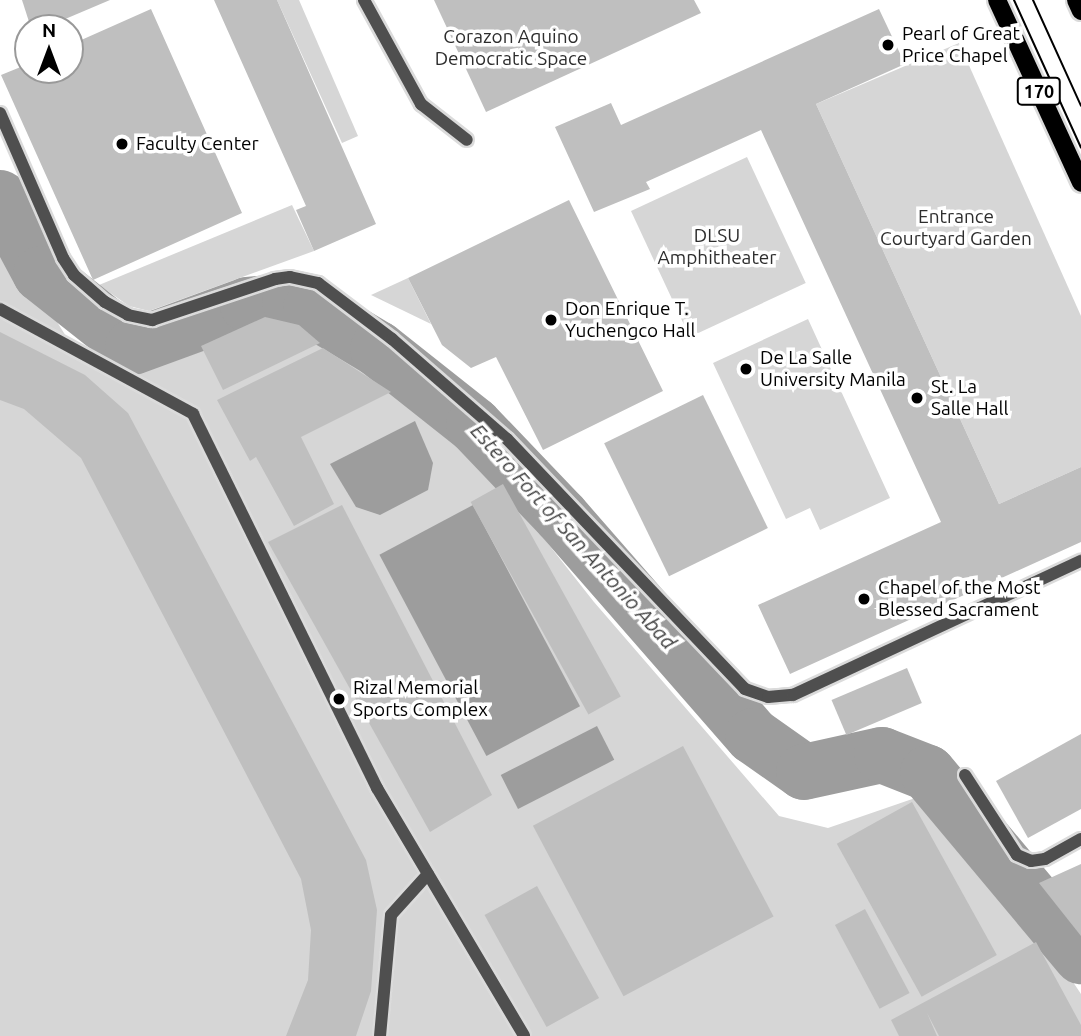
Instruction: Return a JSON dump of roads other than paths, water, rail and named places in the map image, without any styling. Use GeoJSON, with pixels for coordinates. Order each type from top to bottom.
{"type":"FeatureCollection","features":[{"type":"Feature","properties":{"kind":"main road","name":"170"},"geometry":{"type":"LineString","coordinates":[[997,0],[1081,183]]}},
{"type":"Feature","properties":{"kind":"main road"},"geometry":{"type":"LineString","coordinates":[[1076,0],[1081,12]]}},
{"type":"Feature","properties":{"kind":"lane"},"geometry":{"type":"LineString","coordinates":[[364,0],[421,104],[467,140]]}},
{"type":"Feature","properties":{"kind":"lane"},"geometry":{"type":"LineString","coordinates":[[0,113],[63,258],[74,275],[105,302],[128,315],[152,320],[275,279],[290,277],[318,284],[392,339],[507,439],[746,689],[768,697],[793,695],[1081,561]]}},
{"type":"Feature","properties":{"kind":"lane"},"geometry":{"type":"LineString","coordinates":[[0,309],[193,414],[377,788],[524,1036]]}},
{"type":"Feature","properties":{"kind":"lane"},"geometry":{"type":"LineString","coordinates":[[965,775],[1017,855],[1031,861],[1045,859],[1081,839]]}},
{"type":"Feature","properties":{"kind":"lane"},"geometry":{"type":"LineString","coordinates":[[380,1036],[391,915],[428,874]]}},
{"type":"Feature","properties":{"kind":"waterway","name":"Estero Fort of San Antonio Abad"},"geometry":{"type":"LineString","coordinates":[[0,198],[41,274],[133,347],[248,305],[290,301],[311,309],[378,349],[474,425],[561,516],[753,736],[804,772],[882,755],[928,773],[1081,956]]}},
{"type":"Feature","properties":{"kind":"tram line"},"geometry":{"type":"LineString","coordinates":[[1014,0],[1081,148]]}},
{"type":"Feature","properties":{"kind":"tram line"},"geometry":{"type":"LineString","coordinates":[[1033,0],[1081,106]]}},
{"type":"Feature","properties":{"kind":"place","name":"Pearl of Great Price Chapel"},"geometry":{"type":"Point","coordinates":[888,45]}},
{"type":"Feature","properties":{"kind":"place","name":"Faculty Center"},"geometry":{"type":"Point","coordinates":[122,144]}},
{"type":"Feature","properties":{"kind":"place","name":"Don Enrique T. Yuchengco Hall"},"geometry":{"type":"Point","coordinates":[551,320]}},
{"type":"Feature","properties":{"kind":"place","name":"De La Salle University Manila"},"geometry":{"type":"Point","coordinates":[746,369]}},
{"type":"Feature","properties":{"kind":"place","name":"St. La Salle Hall"},"geometry":{"type":"Point","coordinates":[917,398]}},
{"type":"Feature","properties":{"kind":"place","name":"Chapel of the Most Blessed Sacrament"},"geometry":{"type":"Point","coordinates":[864,599]}},
{"type":"Feature","properties":{"kind":"place","name":"Rizal Memorial Sports Complex"},"geometry":{"type":"Point","coordinates":[339,699]}},
{"type":"Feature","properties":{"kind":"park label","name":"Corazon Aquino Democratic Space"},"geometry":{"type":"Point","coordinates":[511,48]}},
{"type":"Feature","properties":{"kind":"park label","name":"Entrance Courtyard Garden"},"geometry":{"type":"Point","coordinates":[956,228]}},
{"type":"Feature","properties":{"kind":"park label","name":"DLSU Amphitheater"},"geometry":{"type":"Point","coordinates":[717,247]}}]}
